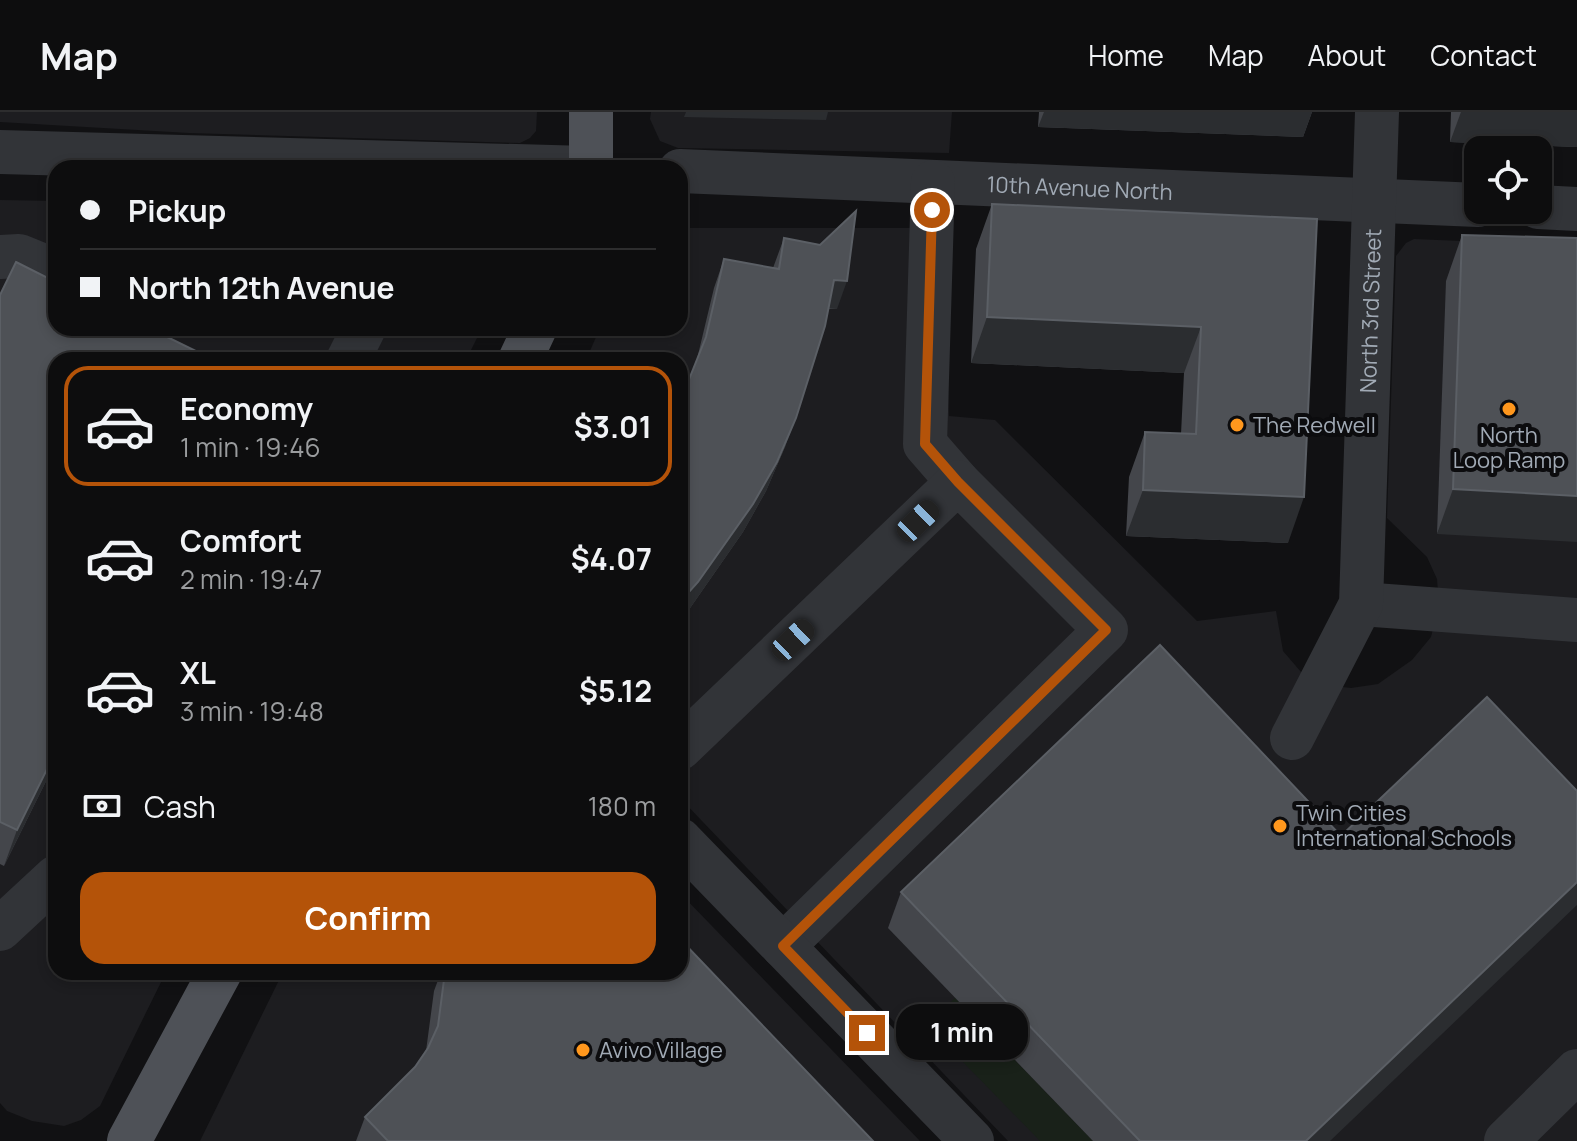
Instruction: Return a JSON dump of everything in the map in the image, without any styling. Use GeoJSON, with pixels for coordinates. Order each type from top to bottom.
{"type":"FeatureCollection","features":[{"type":"Feature","properties":{"kind":"main road"},"geometry":{"type":"LineString","coordinates":[[589,160],[591,112]]}},
{"type":"Feature","properties":{"kind":"main road"},"geometry":{"type":"LineString","coordinates":[[129,1141],[216,980]]}},
{"type":"Feature","properties":{"kind":"street","name":"North 3rd Street"},"geometry":{"type":"LineString","coordinates":[[1361,604],[1377,112]]}},
{"type":"Feature","properties":{"kind":"street"},"geometry":{"type":"LineString","coordinates":[[0,152],[106,160]]}},
{"type":"Feature","properties":{"kind":"street","name":"10th Avenue North"},"geometry":{"type":"LineString","coordinates":[[688,171],[1464,204]]}},
{"type":"Feature","properties":{"kind":"street"},"geometry":{"type":"LineString","coordinates":[[783,946],[1106,630],[958,482],[925,444],[933,182]]}},
{"type":"Feature","properties":{"kind":"street"},"geometry":{"type":"LineString","coordinates":[[1552,208],[1577,209]]}},
{"type":"Feature","properties":{"kind":"street"},"geometry":{"type":"LineString","coordinates":[[0,257],[19,256],[48,268]]}},
{"type":"Feature","properties":{"kind":"street"},"geometry":{"type":"LineString","coordinates":[[688,740],[958,482]]}},
{"type":"Feature","properties":{"kind":"street"},"geometry":{"type":"LineString","coordinates":[[1292,738],[1361,604],[1577,620]]}},
{"type":"Feature","properties":{"kind":"street"},"geometry":{"type":"LineString","coordinates":[[688,848],[972,1141]]}},
{"type":"Feature","properties":{"kind":"street"},"geometry":{"type":"LineString","coordinates":[[0,929],[48,884]]}},
{"type":"Feature","properties":{"kind":"street"},"geometry":{"type":"LineString","coordinates":[[1506,1141],[1577,1071]]}},
{"type":"Feature","properties":{"kind":"shaded area"},"geometry":{"type":"Polygon","coordinates":[[[0,112],[537,112],[536,131],[520,143],[189,133],[0,122],[0,112]]]}},
{"type":"Feature","properties":{"kind":"shaded area"},"geometry":{"type":"Polygon","coordinates":[[[651,112],[952,112],[949,153],[678,148],[660,141],[650,119],[651,112]]]}},
{"type":"Feature","properties":{"kind":"shaded area"},"geometry":{"type":"Polygon","coordinates":[[[0,200],[48,201],[48,336],[478,336],[470,352],[48,352],[48,980],[162,980],[100,1106],[81,1120],[64,1126],[32,1121],[7,1111],[0,1103],[0,200]]]}},
{"type":"Feature","properties":{"kind":"shaded area"},"geometry":{"type":"Polygon","coordinates":[[[688,228],[944,228],[949,416],[995,420],[1197,621],[1276,611],[1283,651],[1301,672],[1325,685],[1351,688],[1378,684],[1412,660],[1431,637],[1439,605],[1437,579],[1427,557],[1387,518],[1396,256],[1406,243],[1414,239],[1577,246],[1577,1141],[1008,1141],[688,806],[688,352],[590,352],[596,336],[688,336],[688,228]]]}},
{"type":"Feature","properties":{"kind":"shaded area"},"geometry":{"type":"Polygon","coordinates":[[[688,901],[920,1141],[200,1141],[279,980],[688,980],[688,901]]]}},
{"type":"Feature","properties":{"kind":"shaded area"},"geometry":{"type":"Polygon","coordinates":[[[955,998],[1093,1141],[1040,1141],[927,1025],[955,998]]]}},
{"type":"Feature","properties":{"kind":"building","name":"The Redwell"},"geometry":{"type":"Polygon","coordinates":[[[992,204],[1317,219],[1304,497],[1143,490],[1145,432],[1196,434],[1201,327],[987,317],[992,204]]]}},
{"type":"Feature","properties":{"kind":"building"},"geometry":{"type":"Polygon","coordinates":[[[856,211],[847,281],[834,280],[825,326],[796,418],[777,462],[753,504],[688,593],[688,382],[706,337],[724,259],[779,269],[784,238],[820,245],[856,211]]]}},
{"type":"Feature","properties":{"kind":"building","name":"North Loop Ramp"},"geometry":{"type":"Polygon","coordinates":[[[1462,235],[1577,238],[1577,496],[1453,489],[1462,235]]]}},
{"type":"Feature","properties":{"kind":"building"},"geometry":{"type":"Polygon","coordinates":[[[16,262],[48,278],[48,336],[165,336],[198,352],[48,352],[48,767],[17,830],[0,822],[0,295],[16,262]]]}},
{"type":"Feature","properties":{"kind":"building","name":"Twin Cities International Schools"},"geometry":{"type":"Polygon","coordinates":[[[1160,645],[1341,836],[1487,697],[1577,791],[1577,882],[1306,1141],[1140,1141],[901,892],[1160,645]]]}},
{"type":"Feature","properties":{"kind":"building","name":"Avivo Village"},"geometry":{"type":"Polygon","coordinates":[[[688,947],[873,1141],[388,1141],[365,1117],[415,1067],[438,1026],[444,980],[688,980],[688,947]]]}},
{"type":"Feature","properties":{"kind":"place","name":"North Loop Ramp"},"geometry":{"type":"Point","coordinates":[1509,409]}},
{"type":"Feature","properties":{"kind":"place","name":"The Redwell"},"geometry":{"type":"Point","coordinates":[1237,425]}},
{"type":"Feature","properties":{"kind":"place","name":"Twin Cities International Schools"},"geometry":{"type":"Point","coordinates":[1280,826]}},
{"type":"Feature","properties":{"kind":"place","name":"Avivo Village"},"geometry":{"type":"Point","coordinates":[583,1050]}},
{"type":"Feature","properties":{"kind":"route"},"geometry":{"type":"LineString","coordinates":[[867,1033],[783,946],[1106,630],[958,482],[925,444],[932,210]]}}]}
